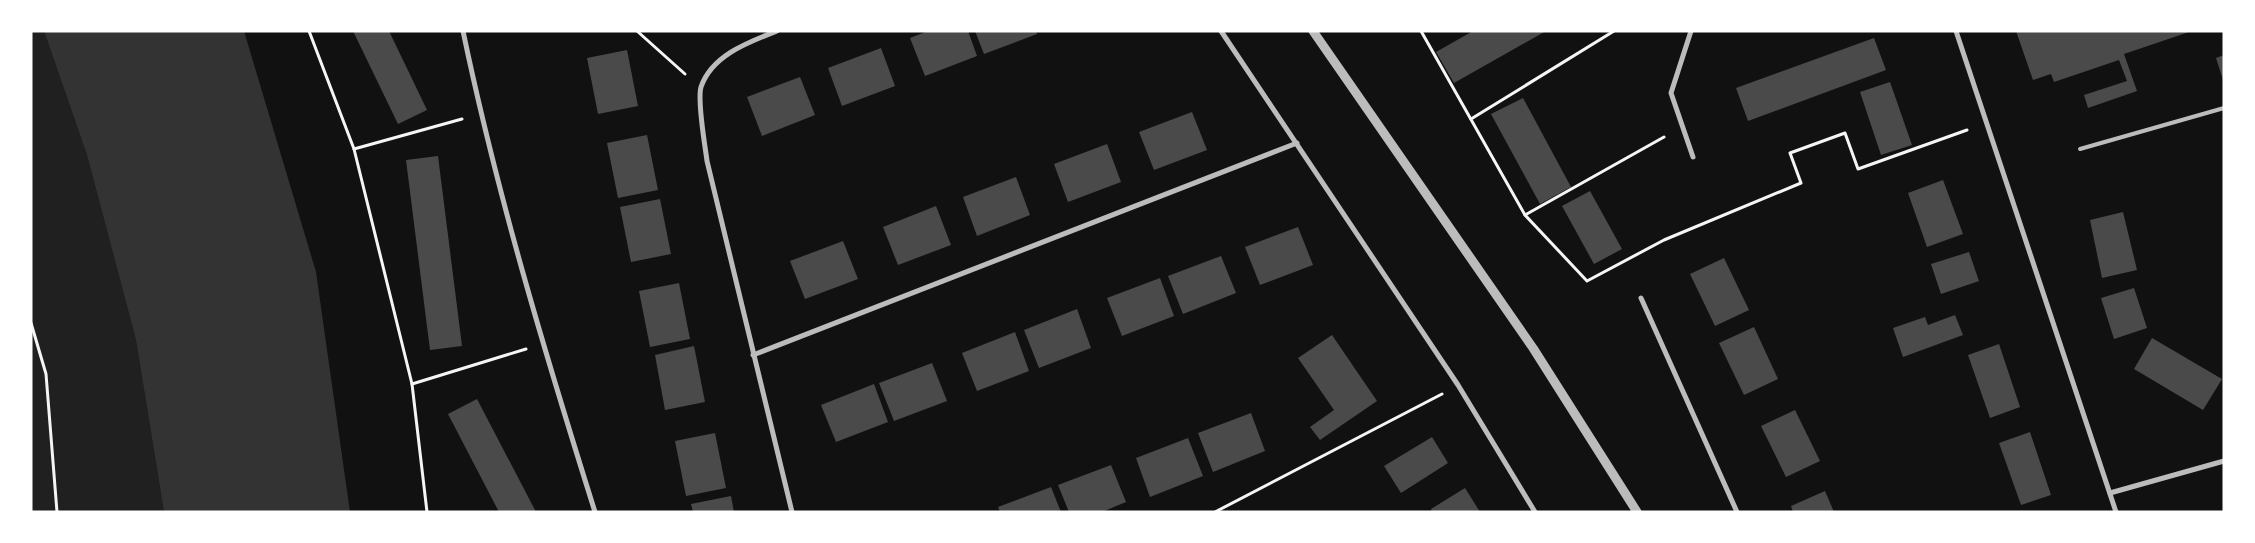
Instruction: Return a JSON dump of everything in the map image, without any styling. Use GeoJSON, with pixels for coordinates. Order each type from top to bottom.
{"type":"FeatureCollection","features":[{"type":"Feature","properties":{"kind":"street"},"geometry":{"type":"LineString","coordinates":[[463,31],[480,113],[541,344],[595,512]]}},
{"type":"Feature","properties":{"kind":"street"},"geometry":{"type":"LineString","coordinates":[[777,31],[743,45],[717,62],[701,88],[701,121],[707,161],[792,512]]}},
{"type":"Feature","properties":{"kind":"street"},"geometry":{"type":"LineString","coordinates":[[1221,31],[1458,386],[1535,512]]}},
{"type":"Feature","properties":{"kind":"street"},"geometry":{"type":"LineString","coordinates":[[1314,31],[1533,348],[1636,512]]}},
{"type":"Feature","properties":{"kind":"street"},"geometry":{"type":"LineString","coordinates":[[1691,31],[1671,93],[1694,158]]}},
{"type":"Feature","properties":{"kind":"street"},"geometry":{"type":"LineString","coordinates":[[1956,31],[2116,512]]}},
{"type":"Feature","properties":{"kind":"street"},"geometry":{"type":"LineString","coordinates":[[753,355],[1296,143]]}},
{"type":"Feature","properties":{"kind":"street"},"geometry":{"type":"LineString","coordinates":[[1642,298],[1737,512]]}},
{"type":"Feature","properties":{"kind":"street"},"geometry":{"type":"LineString","coordinates":[[2110,493],[2224,461]]}},
{"type":"Feature","properties":{"kind":"lane"},"geometry":{"type":"LineString","coordinates":[[2080,149],[2224,108]]}},
{"type":"Feature","properties":{"kind":"path"},"geometry":{"type":"LineString","coordinates":[[309,31],[354,149],[412,384],[427,512]]}},
{"type":"Feature","properties":{"kind":"path"},"geometry":{"type":"LineString","coordinates":[[637,31],[701,88]]}},
{"type":"Feature","properties":{"kind":"path"},"geometry":{"type":"LineString","coordinates":[[1421,31],[1525,215],[1587,281],[1664,240],[1801,183],[1790,153],[1845,134],[1858,169],[1987,123]]}},
{"type":"Feature","properties":{"kind":"path"},"geometry":{"type":"LineString","coordinates":[[1471,118],[1614,31]]}},
{"type":"Feature","properties":{"kind":"path"},"geometry":{"type":"LineString","coordinates":[[354,149],[480,113]]}},
{"type":"Feature","properties":{"kind":"path"},"geometry":{"type":"LineString","coordinates":[[1525,215],[1682,126]]}},
{"type":"Feature","properties":{"kind":"path"},"geometry":{"type":"LineString","coordinates":[[31,323],[46,374],[57,512]]}},
{"type":"Feature","properties":{"kind":"path"},"geometry":{"type":"LineString","coordinates":[[412,384],[541,344]]}},
{"type":"Feature","properties":{"kind":"path"},"geometry":{"type":"LineString","coordinates":[[1215,512],[1458,386]]}},
{"type":"Feature","properties":{"kind":"shaded area"},"geometry":{"type":"Polygon","coordinates":[[[31,31],[44,31],[87,155],[136,340],[164,512],[31,512],[31,31]]]}},
{"type":"Feature","properties":{"kind":"shaded area"},"geometry":{"type":"Polygon","coordinates":[[[44,31],[244,31],[316,272],[350,512],[164,512],[136,340],[87,155],[44,31]]]}},
{"type":"Feature","properties":{"kind":"building"},"geometry":{"type":"Polygon","coordinates":[[[353,31],[389,31],[427,110],[398,124],[353,31]]]}},
{"type":"Feature","properties":{"kind":"building"},"geometry":{"type":"Polygon","coordinates":[[[928,31],[968,31],[977,56],[925,76],[910,38],[928,31]]]}},
{"type":"Feature","properties":{"kind":"building"},"geometry":{"type":"Polygon","coordinates":[[[975,31],[1036,31],[1037,34],[984,54],[975,31]]]}},
{"type":"Feature","properties":{"kind":"building"},"geometry":{"type":"Polygon","coordinates":[[[1473,31],[1546,31],[1454,83],[1436,52],[1473,31]]]}},
{"type":"Feature","properties":{"kind":"building"},"geometry":{"type":"Polygon","coordinates":[[[2016,31],[2189,32],[2124,54],[2137,91],[2088,108],[2084,95],[2127,81],[2119,60],[2054,82],[2051,74],[2033,80],[2016,31]]]}},
{"type":"Feature","properties":{"kind":"building"},"geometry":{"type":"Polygon","coordinates":[[[1874,38],[1886,70],[1748,121],[1736,88],[1874,38]]]}},
{"type":"Feature","properties":{"kind":"building"},"geometry":{"type":"Polygon","coordinates":[[[881,48],[895,86],[842,106],[828,68],[881,48]]]}},
{"type":"Feature","properties":{"kind":"building"},"geometry":{"type":"Polygon","coordinates":[[[627,50],[638,106],[598,114],[587,58],[627,50]]]}},
{"type":"Feature","properties":{"kind":"building"},"geometry":{"type":"Polygon","coordinates":[[[2224,55],[2224,79],[2223,80],[2216,58],[2224,55]]]}},
{"type":"Feature","properties":{"kind":"building"},"geometry":{"type":"Polygon","coordinates":[[[800,77],[815,115],[762,136],[747,97],[800,77]]]}},
{"type":"Feature","properties":{"kind":"building"},"geometry":{"type":"Polygon","coordinates":[[[1890,82],[1912,145],[1881,155],[1860,92],[1890,82]]]}},
{"type":"Feature","properties":{"kind":"building"},"geometry":{"type":"Polygon","coordinates":[[[1523,98],[1571,187],[1540,204],[1491,114],[1523,98]]]}},
{"type":"Feature","properties":{"kind":"building"},"geometry":{"type":"Polygon","coordinates":[[[1192,112],[1207,150],[1154,170],[1139,132],[1192,112]]]}},
{"type":"Feature","properties":{"kind":"building"},"geometry":{"type":"Polygon","coordinates":[[[647,135],[658,190],[618,198],[607,143],[647,135]]]}},
{"type":"Feature","properties":{"kind":"building"},"geometry":{"type":"Polygon","coordinates":[[[1107,144],[1121,182],[1068,202],[1054,164],[1107,144]]]}},
{"type":"Feature","properties":{"kind":"building"},"geometry":{"type":"Polygon","coordinates":[[[438,156],[462,346],[430,350],[406,160],[438,156]]]}},
{"type":"Feature","properties":{"kind":"building"},"geometry":{"type":"Polygon","coordinates":[[[1016,177],[1030,215],[977,236],[963,197],[1016,177]]]}},
{"type":"Feature","properties":{"kind":"building"},"geometry":{"type":"Polygon","coordinates":[[[1943,180],[1963,234],[1927,247],[1908,193],[1943,180]]]}},
{"type":"Feature","properties":{"kind":"building"},"geometry":{"type":"Polygon","coordinates":[[[1590,191],[1622,249],[1594,264],[1562,206],[1590,191]]]}},
{"type":"Feature","properties":{"kind":"building"},"geometry":{"type":"Polygon","coordinates":[[[660,199],[671,254],[631,262],[620,207],[660,199]]]}},
{"type":"Feature","properties":{"kind":"building"},"geometry":{"type":"Polygon","coordinates":[[[936,206],[951,245],[898,265],[883,227],[936,206]]]}},
{"type":"Feature","properties":{"kind":"building"},"geometry":{"type":"Polygon","coordinates":[[[2123,212],[2137,270],[2102,278],[2090,220],[2123,212]]]}},
{"type":"Feature","properties":{"kind":"building"},"geometry":{"type":"Polygon","coordinates":[[[1298,227],[1313,265],[1260,285],[1245,247],[1298,227]]]}},
{"type":"Feature","properties":{"kind":"building"},"geometry":{"type":"Polygon","coordinates":[[[843,241],[858,279],[805,299],[790,261],[843,241]]]}},
{"type":"Feature","properties":{"kind":"building"},"geometry":{"type":"Polygon","coordinates":[[[1969,252],[1979,281],[1941,294],[1931,264],[1969,252]]]}},
{"type":"Feature","properties":{"kind":"building"},"geometry":{"type":"Polygon","coordinates":[[[1221,256],[1236,293],[1183,314],[1168,276],[1221,256]]]}},
{"type":"Feature","properties":{"kind":"building"},"geometry":{"type":"Polygon","coordinates":[[[1724,258],[1749,310],[1715,326],[1690,274],[1724,258]]]}},
{"type":"Feature","properties":{"kind":"building"},"geometry":{"type":"Polygon","coordinates":[[[1160,278],[1174,316],[1122,336],[1107,298],[1160,278]]]}},
{"type":"Feature","properties":{"kind":"building"},"geometry":{"type":"Polygon","coordinates":[[[679,283],[690,339],[650,347],[639,291],[679,283]]]}},
{"type":"Feature","properties":{"kind":"building"},"geometry":{"type":"Polygon","coordinates":[[[2134,288],[2147,328],[2114,339],[2101,298],[2134,288]]]}},
{"type":"Feature","properties":{"kind":"building"},"geometry":{"type":"Polygon","coordinates":[[[1077,309],[1091,348],[1039,368],[1024,330],[1077,309]]]}},
{"type":"Feature","properties":{"kind":"building"},"geometry":{"type":"Polygon","coordinates":[[[1955,315],[1963,335],[1903,357],[1893,328],[1925,317],[1928,325],[1955,315]]]}},
{"type":"Feature","properties":{"kind":"building"},"geometry":{"type":"Polygon","coordinates":[[[1754,327],[1778,379],[1744,395],[1719,343],[1754,327]]]}},
{"type":"Feature","properties":{"kind":"building"},"geometry":{"type":"Polygon","coordinates":[[[1015,332],[1029,371],[977,391],[962,353],[1015,332]]]}},
{"type":"Feature","properties":{"kind":"building"},"geometry":{"type":"Polygon","coordinates":[[[1332,335],[1377,401],[1320,440],[1310,427],[1334,410],[1298,358],[1332,335]]]}},
{"type":"Feature","properties":{"kind":"building"},"geometry":{"type":"Polygon","coordinates":[[[2152,338],[2222,379],[2203,410],[2134,369],[2152,338]]]}},
{"type":"Feature","properties":{"kind":"building"},"geometry":{"type":"Polygon","coordinates":[[[1999,344],[2020,407],[1990,418],[1968,355],[1999,344]]]}},
{"type":"Feature","properties":{"kind":"building"},"geometry":{"type":"Polygon","coordinates":[[[694,346],[705,402],[665,410],[655,355],[694,346]]]}},
{"type":"Feature","properties":{"kind":"building"},"geometry":{"type":"Polygon","coordinates":[[[932,363],[947,401],[894,421],[879,383],[932,363]]]}},
{"type":"Feature","properties":{"kind":"building"},"geometry":{"type":"Polygon","coordinates":[[[874,384],[888,422],[836,442],[821,405],[874,384]]]}},
{"type":"Feature","properties":{"kind":"building"},"geometry":{"type":"Polygon","coordinates":[[[477,399],[536,512],[499,512],[448,414],[477,399]]]}},
{"type":"Feature","properties":{"kind":"building"},"geometry":{"type":"Polygon","coordinates":[[[1795,410],[1820,461],[1786,477],[1761,426],[1795,410]]]}},
{"type":"Feature","properties":{"kind":"building"},"geometry":{"type":"Polygon","coordinates":[[[1251,413],[1265,451],[1213,472],[1198,433],[1251,413]]]}},
{"type":"Feature","properties":{"kind":"building"},"geometry":{"type":"Polygon","coordinates":[[[2030,432],[2051,495],[2021,505],[1999,443],[2030,432]]]}},
{"type":"Feature","properties":{"kind":"building"},"geometry":{"type":"Polygon","coordinates":[[[715,433],[726,488],[686,496],[675,441],[715,433]]]}},
{"type":"Feature","properties":{"kind":"building"},"geometry":{"type":"Polygon","coordinates":[[[1432,437],[1448,463],[1401,493],[1384,466],[1432,437]]]}},
{"type":"Feature","properties":{"kind":"building"},"geometry":{"type":"Polygon","coordinates":[[[1188,438],[1203,476],[1150,497],[1136,458],[1188,438]]]}},
{"type":"Feature","properties":{"kind":"building"},"geometry":{"type":"Polygon","coordinates":[[[1111,465],[1126,502],[1102,512],[1069,512],[1058,485],[1111,465]]]}},
{"type":"Feature","properties":{"kind":"building"},"geometry":{"type":"Polygon","coordinates":[[[1051,487],[1061,512],[1000,512],[998,507],[1051,487]]]}},
{"type":"Feature","properties":{"kind":"building"},"geometry":{"type":"Polygon","coordinates":[[[1465,488],[1480,512],[1432,512],[1431,509],[1465,488]]]}},
{"type":"Feature","properties":{"kind":"building"},"geometry":{"type":"Polygon","coordinates":[[[1825,491],[1834,512],[1793,512],[1791,506],[1825,491]]]}},
{"type":"Feature","properties":{"kind":"building"},"geometry":{"type":"Polygon","coordinates":[[[731,496],[734,512],[693,512],[691,504],[731,496]]]}}]}
